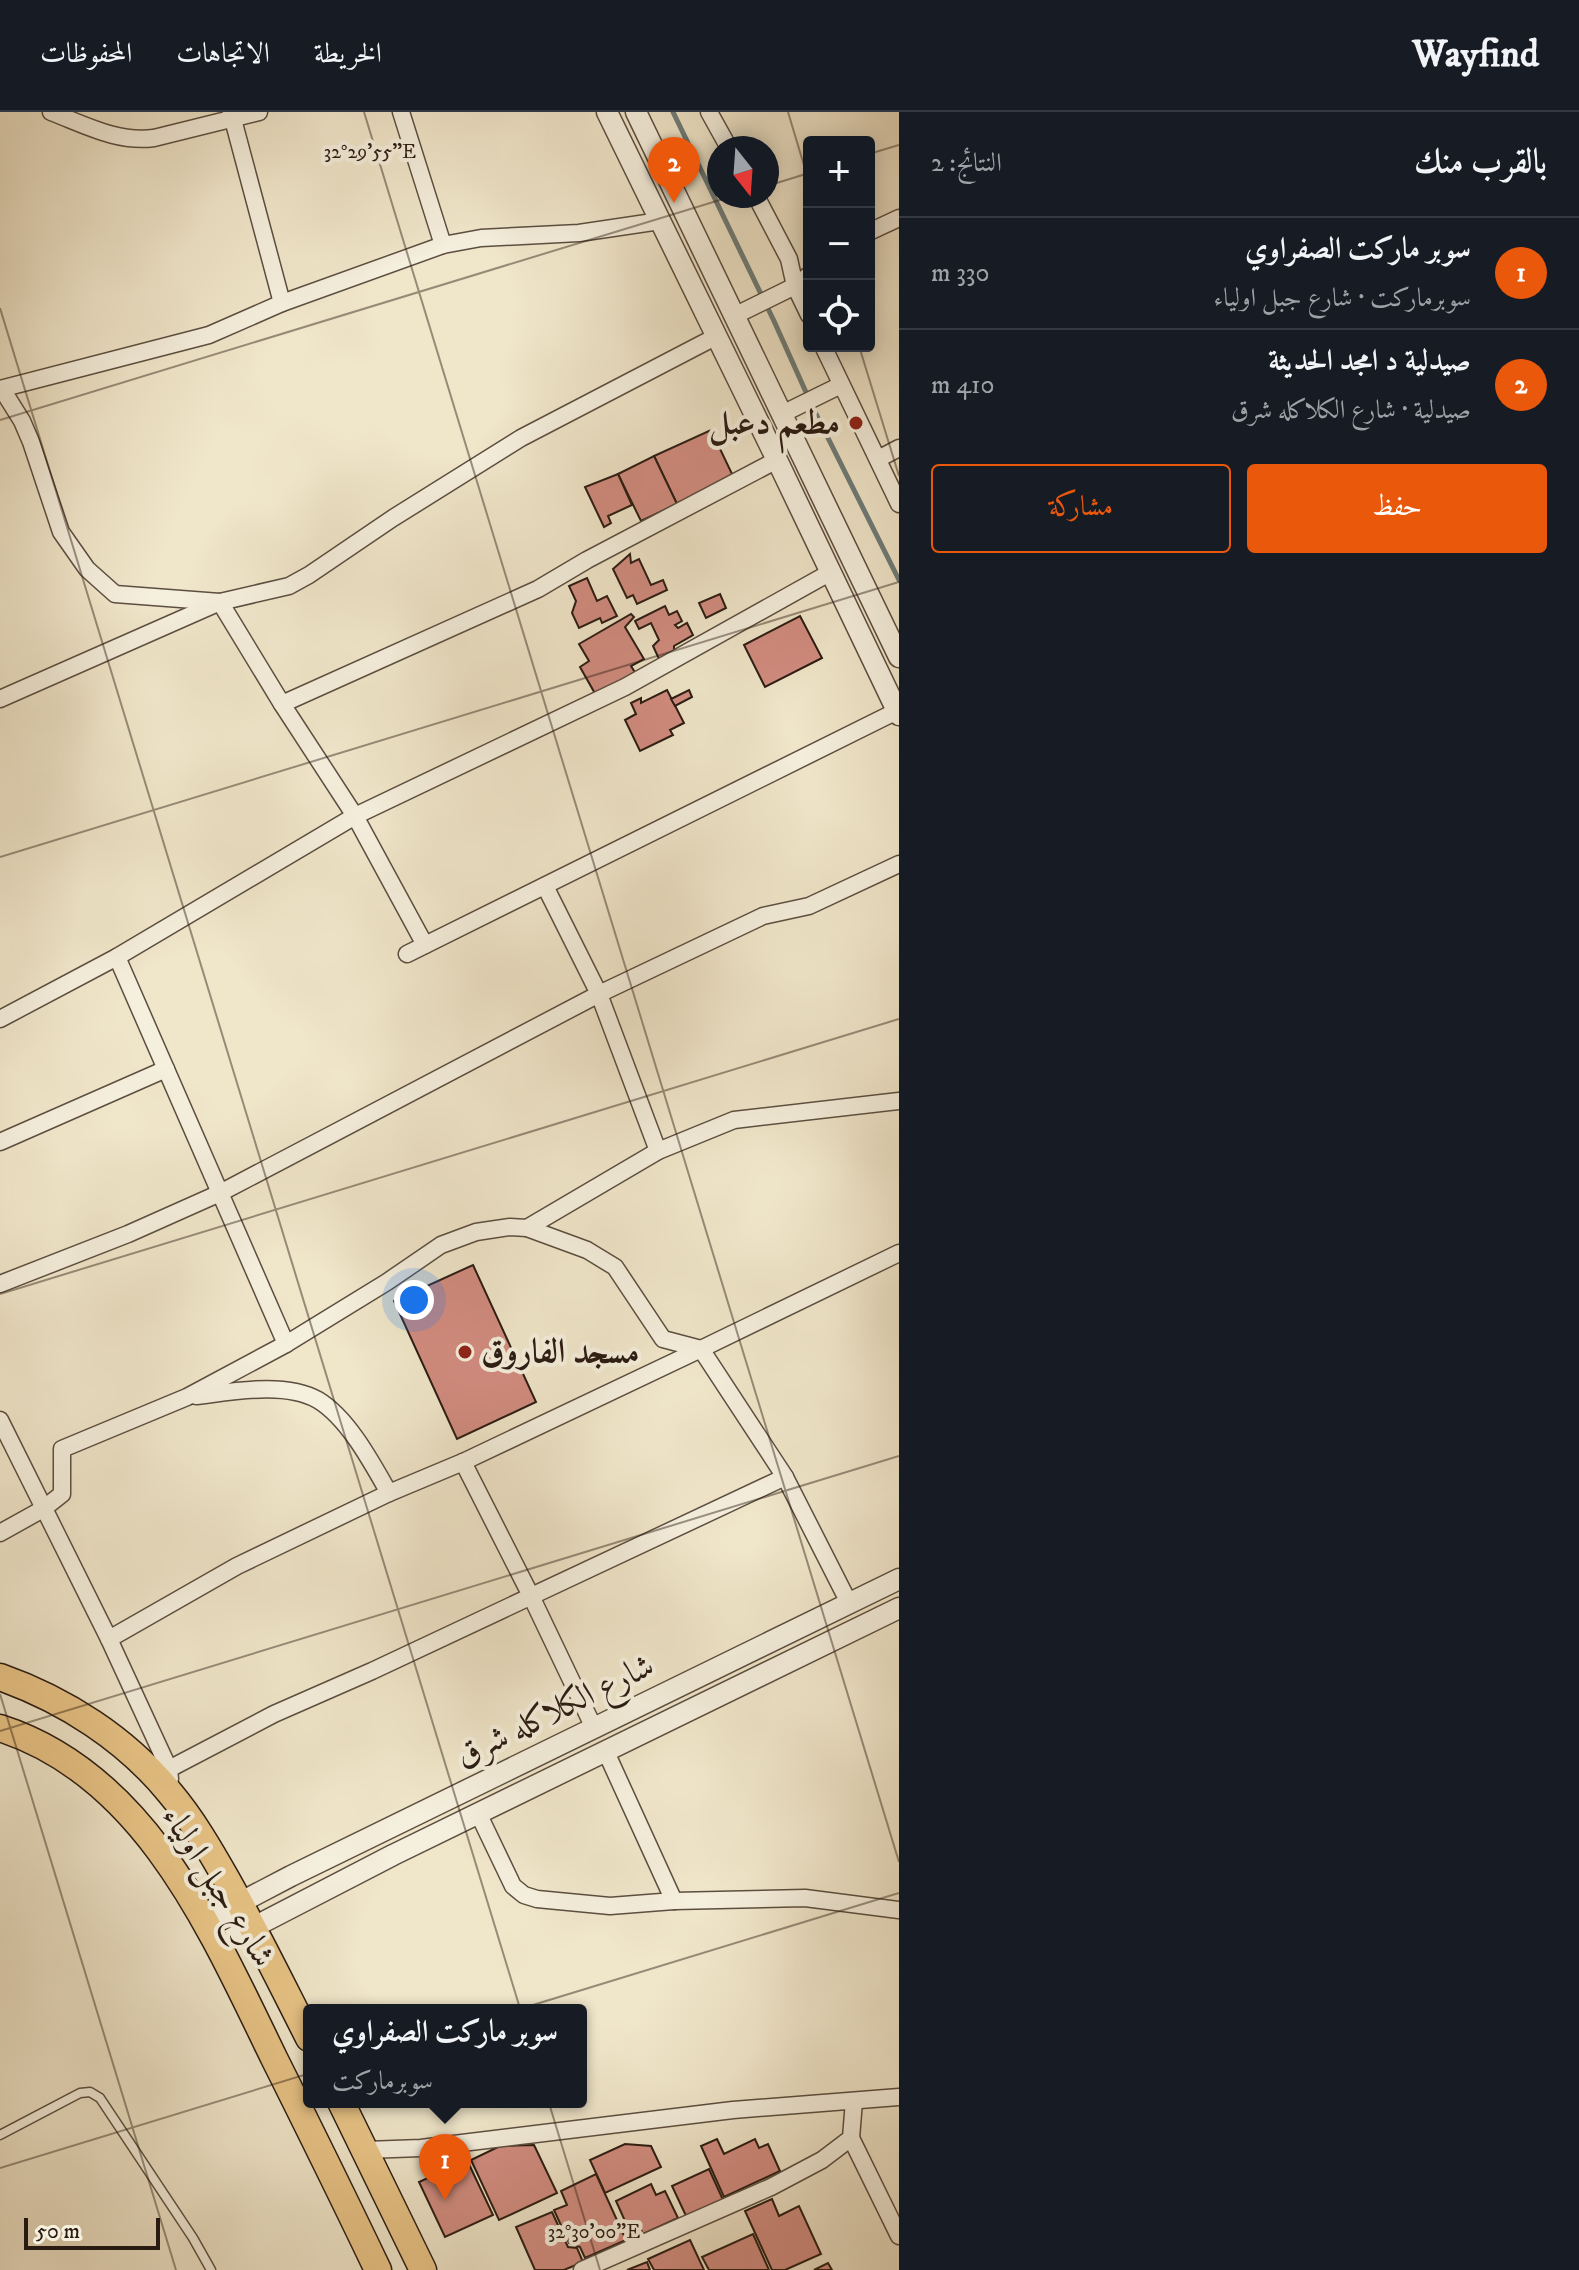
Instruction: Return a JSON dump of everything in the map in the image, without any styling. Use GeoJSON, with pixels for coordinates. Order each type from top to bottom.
{"type":"FeatureCollection","features":[{"type":"Feature","properties":{"kind":"highway","name":"شارع جبل اولياء"},"geometry":{"type":"LineString","coordinates":[[0,1677],[29,1687],[72,1709],[109,1735],[149,1770],[170,1781],[240,1903],[303,2026]]}},
{"type":"Feature","properties":{"kind":"highway","name":"شارع جبل اولياء"},"geometry":{"type":"LineString","coordinates":[[0,1728],[47,1748],[84,1772],[111,1795],[168,1863],[219,1945],[378,2270]]}},
{"type":"Feature","properties":{"kind":"highway"},"geometry":{"type":"LineString","coordinates":[[344,2108],[423,2270]]}},
{"type":"Feature","properties":{"kind":"street"},"geometry":{"type":"LineString","coordinates":[[51,112],[122,139],[138,141],[232,115],[259,112]]}},
{"type":"Feature","properties":{"kind":"street"},"geometry":{"type":"LineString","coordinates":[[401,112],[443,245]]}},
{"type":"Feature","properties":{"kind":"street"},"geometry":{"type":"LineString","coordinates":[[407,954],[898,713],[607,112]]}},
{"type":"Feature","properties":{"kind":"street"},"geometry":{"type":"LineString","coordinates":[[636,112],[899,657]]}},
{"type":"Feature","properties":{"kind":"street"},"geometry":{"type":"LineString","coordinates":[[709,112],[722,136]]}},
{"type":"Feature","properties":{"kind":"street"},"geometry":{"type":"LineString","coordinates":[[232,115],[282,303]]}},
{"type":"Feature","properties":{"kind":"street"},"geometry":{"type":"LineString","coordinates":[[734,316],[802,281],[762,208]]}},
{"type":"Feature","properties":{"kind":"street"},"geometry":{"type":"LineString","coordinates":[[875,229],[899,218]]}},
{"type":"Feature","properties":{"kind":"street"},"geometry":{"type":"LineString","coordinates":[[220,602],[115,594],[87,569],[61,532],[31,442],[22,421],[1,389],[209,335],[282,303],[443,245],[481,238],[579,233],[660,221]]}},
{"type":"Feature","properties":{"kind":"street"},"geometry":{"type":"LineString","coordinates":[[0,699],[220,602],[289,586],[521,438],[717,336]]}},
{"type":"Feature","properties":{"kind":"street"},"geometry":{"type":"LineString","coordinates":[[826,352],[899,504]]}},
{"type":"Feature","properties":{"kind":"street"},"geometry":{"type":"LineString","coordinates":[[782,414],[841,385]]}},
{"type":"Feature","properties":{"kind":"street"},"geometry":{"type":"LineString","coordinates":[[878,459],[899,448]]}},
{"type":"Feature","properties":{"kind":"street"},"geometry":{"type":"LineString","coordinates":[[282,704],[538,589],[777,460]]}},
{"type":"Feature","properties":{"kind":"street"},"geometry":{"type":"LineString","coordinates":[[0,1019],[117,957],[355,816],[625,687],[831,572]]}},
{"type":"Feature","properties":{"kind":"street"},"geometry":{"type":"LineString","coordinates":[[220,602],[355,816],[425,945]]}},
{"type":"Feature","properties":{"kind":"street"},"geometry":{"type":"LineString","coordinates":[[0,1284],[128,1234],[220,1193],[599,994],[763,916],[809,906],[899,864]]}},
{"type":"Feature","properties":{"kind":"street"},"geometry":{"type":"LineString","coordinates":[[545,886],[599,994],[658,1151]]}},
{"type":"Feature","properties":{"kind":"street"},"geometry":{"type":"LineString","coordinates":[[117,957],[286,1344]]}},
{"type":"Feature","properties":{"kind":"street"},"geometry":{"type":"LineString","coordinates":[[0,1142],[166,1069]]}},
{"type":"Feature","properties":{"kind":"street"},"geometry":{"type":"LineString","coordinates":[[527,1228],[658,1151],[734,1120],[899,1101]]}},
{"type":"Feature","properties":{"kind":"street"},"geometry":{"type":"LineString","coordinates":[[0,1533],[43,1509],[62,1494],[62,1449],[187,1397],[286,1344],[441,1245],[476,1232],[527,1228],[587,1250],[615,1267],[663,1339],[701,1349],[785,1477],[849,1603]]}},
{"type":"Feature","properties":{"kind":"street"},"geometry":{"type":"LineString","coordinates":[[109,1639],[237,1566],[389,1493],[463,1462],[899,1253]]}},
{"type":"Feature","properties":{"kind":"street"},"geometry":{"type":"LineString","coordinates":[[187,1397],[259,1389],[295,1392],[318,1400],[346,1425],[389,1493]]}},
{"type":"Feature","properties":{"kind":"street"},"geometry":{"type":"LineString","coordinates":[[0,1420],[109,1639],[170,1781],[274,1714],[785,1477]]}},
{"type":"Feature","properties":{"kind":"street"},"geometry":{"type":"LineString","coordinates":[[463,1462],[594,1728]]}},
{"type":"Feature","properties":{"kind":"street","name":"شارع الكلاكله شرق"},"geometry":{"type":"LineString","coordinates":[[205,1921],[899,1579]]}},
{"type":"Feature","properties":{"kind":"street","name":"شارع الكلاكله شرق"},"geometry":{"type":"LineString","coordinates":[[219,1945],[393,1855],[899,1608]]}},
{"type":"Feature","properties":{"kind":"street"},"geometry":{"type":"LineString","coordinates":[[606,1752],[674,1901]]}},
{"type":"Feature","properties":{"kind":"street"},"geometry":{"type":"LineString","coordinates":[[479,1815],[513,1886],[524,1895],[537,1899],[610,1906],[805,1898],[899,1910]]}},
{"type":"Feature","properties":{"kind":"street"},"geometry":{"type":"LineString","coordinates":[[366,2150],[421,2148],[733,2110],[899,2097]]}},
{"type":"Feature","properties":{"kind":"street"},"geometry":{"type":"LineString","coordinates":[[854,2101],[851,2138],[899,2236]]}},
{"type":"Feature","properties":{"kind":"street"},"geometry":{"type":"LineString","coordinates":[[582,2270],[771,2187],[822,2160],[851,2138]]}},
{"type":"Feature","properties":{"kind":"lane"},"geometry":{"type":"LineString","coordinates":[[0,2135],[80,2093],[90,2092],[100,2098],[211,2270]]}},
{"type":"Feature","properties":{"kind":"building"},"geometry":{"type":"Polygon","coordinates":[[[711,430],[733,476],[677,504],[654,456],[711,430]]]}},
{"type":"Feature","properties":{"kind":"building"},"geometry":{"type":"Polygon","coordinates":[[[654,456],[677,504],[641,521],[618,474],[654,456]]]}},
{"type":"Feature","properties":{"kind":"building"},"geometry":{"type":"Polygon","coordinates":[[[618,474],[632,505],[608,516],[611,523],[604,527],[585,487],[618,474]]]}},
{"type":"Feature","properties":{"kind":"building"},"geometry":{"type":"Polygon","coordinates":[[[630,554],[631,563],[639,559],[651,585],[663,580],[667,590],[637,604],[633,595],[627,598],[613,569],[630,554]]]}},
{"type":"Feature","properties":{"kind":"building"},"geometry":{"type":"Polygon","coordinates":[[[587,578],[597,601],[607,596],[617,616],[602,623],[600,618],[579,628],[572,613],[576,601],[569,586],[587,578]]]}},
{"type":"Feature","properties":{"kind":"building"},"geometry":{"type":"Polygon","coordinates":[[[720,594],[726,608],[706,618],[699,603],[720,594]]]}},
{"type":"Feature","properties":{"kind":"building"},"geometry":{"type":"Polygon","coordinates":[[[665,606],[669,615],[677,611],[682,621],[675,625],[678,628],[687,623],[693,635],[674,646],[674,652],[659,659],[653,646],[659,640],[651,623],[639,629],[635,621],[665,606]]]}},
{"type":"Feature","properties":{"kind":"building"},"geometry":{"type":"Polygon","coordinates":[[[631,614],[634,617],[625,627],[644,659],[631,666],[636,674],[597,697],[580,667],[589,661],[579,644],[631,614]]]}},
{"type":"Feature","properties":{"kind":"building"},"geometry":{"type":"Polygon","coordinates":[[[800,616],[822,658],[765,687],[744,645],[800,616]]]}},
{"type":"Feature","properties":{"kind":"building"},"geometry":{"type":"Polygon","coordinates":[[[667,690],[684,723],[670,730],[673,735],[640,751],[625,720],[636,714],[631,703],[641,698],[641,703],[667,690]]]}},
{"type":"Feature","properties":{"kind":"building"},"geometry":{"type":"Polygon","coordinates":[[[689,690],[692,697],[675,706],[671,699],[689,690]]]}},
{"type":"Feature","properties":{"kind":"building","name":"مسجد الفاروق"},"geometry":{"type":"Polygon","coordinates":[[[473,1265],[536,1402],[457,1439],[394,1301],[473,1265]]]}},
{"type":"Feature","properties":{"kind":"building"},"geometry":{"type":"Polygon","coordinates":[[[717,2139],[724,2154],[755,2139],[759,2148],[768,2144],[780,2171],[724,2197],[701,2146],[717,2139]]]}},
{"type":"Feature","properties":{"kind":"building"},"geometry":{"type":"Polygon","coordinates":[[[625,2144],[651,2146],[661,2167],[605,2193],[590,2160],[625,2144]]]}},
{"type":"Feature","properties":{"kind":"building"},"geometry":{"type":"Polygon","coordinates":[[[534,2145],[557,2193],[499,2220],[471,2160],[500,2146],[534,2145]]]}},
{"type":"Feature","properties":{"kind":"building"},"geometry":{"type":"Polygon","coordinates":[[[467,2160],[493,2215],[445,2237],[419,2182],[467,2160]]]}},
{"type":"Feature","properties":{"kind":"building"},"geometry":{"type":"Polygon","coordinates":[[[709,2169],[724,2202],[687,2218],[672,2186],[709,2169]]]}},
{"type":"Feature","properties":{"kind":"building"},"geometry":{"type":"Polygon","coordinates":[[[596,2174],[626,2240],[585,2258],[580,2247],[569,2243],[554,2210],[567,2205],[561,2191],[596,2174]]]}},
{"type":"Feature","properties":{"kind":"building"},"geometry":{"type":"Polygon","coordinates":[[[651,2184],[656,2195],[665,2191],[678,2218],[643,2234],[639,2226],[629,2230],[616,2201],[651,2184]]]}},
{"type":"Feature","properties":{"kind":"building"},"geometry":{"type":"Polygon","coordinates":[[[772,2199],[779,2216],[799,2206],[821,2254],[785,2270],[772,2270],[745,2211],[772,2199]]]}},
{"type":"Feature","properties":{"kind":"building"},"geometry":{"type":"Polygon","coordinates":[[[552,2212],[568,2247],[577,2248],[583,2262],[564,2270],[535,2270],[516,2227],[552,2212]]]}},
{"type":"Feature","properties":{"kind":"building"},"geometry":{"type":"Polygon","coordinates":[[[753,2234],[769,2270],[709,2270],[702,2257],[753,2234]]]}},
{"type":"Feature","properties":{"kind":"building"},"geometry":{"type":"Polygon","coordinates":[[[690,2240],[704,2270],[654,2270],[648,2259],[690,2240]]]}},
{"type":"Feature","properties":{"kind":"building"},"geometry":{"type":"Polygon","coordinates":[[[647,2262],[650,2270],[627,2270],[647,2262]]]}},
{"type":"Feature","properties":{"kind":"building"},"geometry":{"type":"Polygon","coordinates":[[[828,2263],[832,2270],[814,2270],[828,2263]]]}},
{"type":"Feature","properties":{"kind":"waterway"},"geometry":{"type":"LineString","coordinates":[[673,112],[814,410],[899,580]]}},
{"type":"Feature","properties":{"kind":"place","name":"صيدلية د امجد الحديثة"},"geometry":{"type":"Point","coordinates":[674,203]}},
{"type":"Feature","properties":{"kind":"place","name":"مطعم دعبل"},"geometry":{"type":"Point","coordinates":[856,423]}},
{"type":"Feature","properties":{"kind":"place","name":"مسجد الفاروق"},"geometry":{"type":"Point","coordinates":[465,1352]}},
{"type":"Feature","properties":{"kind":"place","name":"سوبر ماركت الصفراوي"},"geometry":{"type":"Point","coordinates":[445,2200]}}]}
